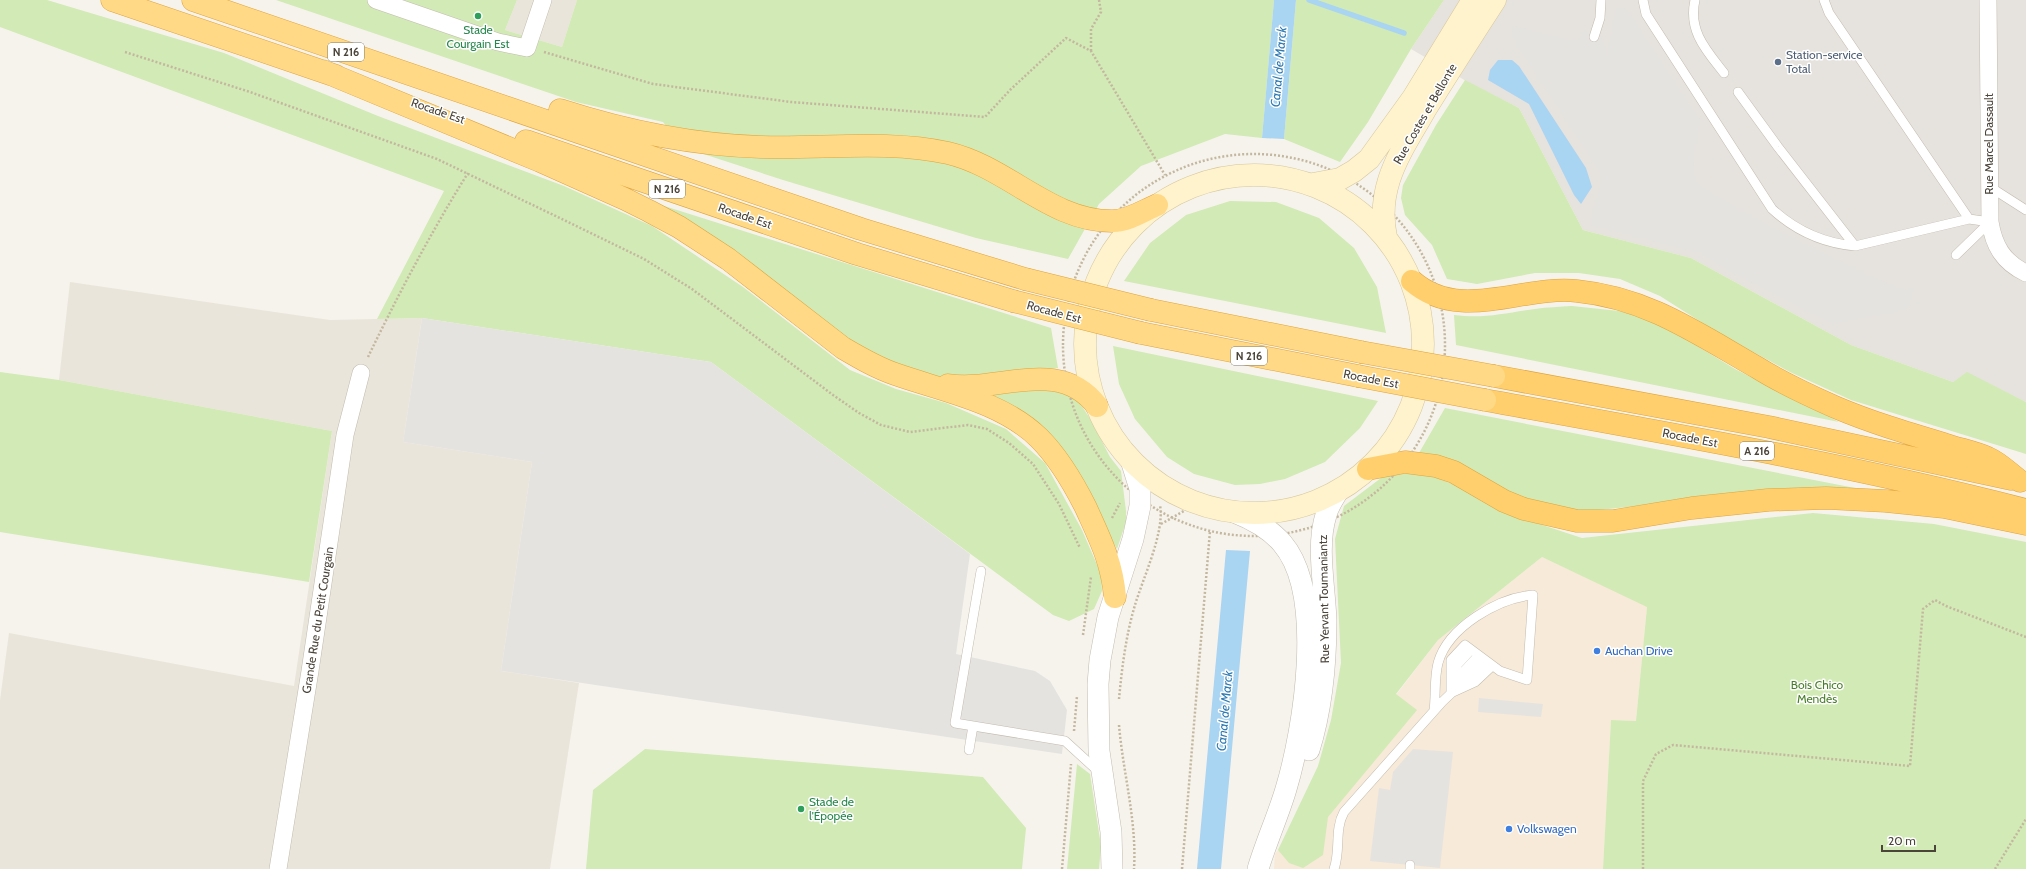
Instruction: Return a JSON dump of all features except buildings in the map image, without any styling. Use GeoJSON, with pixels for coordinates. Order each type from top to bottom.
{"type":"FeatureCollection","features":[{"type":"Feature","properties":{"kind":"highway","name":"Rocade Est"},"geometry":{"type":"LineString","coordinates":[[112,0],[810,239],[917,273],[1013,301],[1141,333],[1358,376],[1693,438],[1900,480],[2026,510]]}},
{"type":"Feature","properties":{"kind":"highway","name":"Rocade Est"},"geometry":{"type":"LineString","coordinates":[[192,0],[861,229],[1025,279],[1151,310],[1361,352],[1769,427],[2023,482]]}},
{"type":"Feature","properties":{"kind":"highway"},"geometry":{"type":"LineString","coordinates":[[323,71],[540,161],[625,199],[679,227],[728,259],[843,348],[879,368],[976,401],[1008,416],[1038,437],[1052,452],[1074,484],[1107,553],[1113,576],[1114,597]]}},
{"type":"Feature","properties":{"kind":"highway"},"geometry":{"type":"LineString","coordinates":[[500,105],[524,102],[542,105],[590,120],[628,129],[665,136],[731,145],[785,148],[886,146],[948,153],[986,166],[1065,212],[1094,220],[1114,221],[1129,218],[1157,205]]}},
{"type":"Feature","properties":{"kind":"highway"},"geometry":{"type":"LineString","coordinates":[[1412,281],[1433,295],[1466,302],[1482,302],[1526,293],[1569,290],[1589,292],[1630,301],[1665,315],[1759,369],[1814,398],[1871,422],[1989,458],[2023,482]]}},
{"type":"Feature","properties":{"kind":"highway"},"geometry":{"type":"LineString","coordinates":[[921,382],[952,386],[970,386],[1029,379],[1057,380],[1070,384],[1083,391],[1097,406]]}},
{"type":"Feature","properties":{"kind":"highway"},"geometry":{"type":"LineString","coordinates":[[1368,468],[1405,462],[1436,466],[1454,472],[1504,501],[1524,509],[1577,521],[1613,521],[1692,508],[1768,500],[1826,498],[1879,500],[1944,507],[2026,524]]}},
{"type":"Feature","properties":{"kind":"main road","name":"Rue Costes et Bellonte"},"geometry":{"type":"LineString","coordinates":[[1313,184],[1340,179],[1354,172],[1370,159],[1409,103],[1473,0]]}},
{"type":"Feature","properties":{"kind":"main road","name":"Rue Costes et Bellonte"},"geometry":{"type":"LineString","coordinates":[[1386,237],[1384,225],[1384,203],[1388,181],[1396,161],[1442,82],[1495,0]]}},
{"type":"Feature","properties":{"kind":"main road"},"geometry":{"type":"LineString","coordinates":[[1258,174],[1273,175],[1313,184],[1337,195],[1358,210],[1386,237],[1400,258],[1412,281],[1423,327],[1423,358],[1417,389],[1398,432],[1390,445],[1368,468],[1338,491],[1314,502],[1288,510],[1261,513],[1234,512],[1198,504],[1169,490],[1143,471],[1112,435],[1097,406],[1088,375],[1086,354],[1086,327],[1092,296],[1112,252],[1132,226],[1157,205],[1190,187],[1227,176],[1258,174]]}},
{"type":"Feature","properties":{"kind":"street"},"geometry":{"type":"LineString","coordinates":[[376,0],[498,42],[527,48],[543,0]]}},
{"type":"Feature","properties":{"kind":"street","name":"Rue Marcel Dassault"},"geometry":{"type":"LineString","coordinates":[[1988,0],[1990,222],[1996,245],[2003,257],[2014,267],[2026,273]]}},
{"type":"Feature","properties":{"kind":"street","name":"Grande Rue du Petit Courgain"},"geometry":{"type":"LineString","coordinates":[[278,869],[310,672],[345,435],[360,373]]}},
{"type":"Feature","properties":{"kind":"street"},"geometry":{"type":"LineString","coordinates":[[1112,869],[1111,832],[1102,775],[1098,727],[1098,684],[1104,639],[1114,597],[1133,539],[1140,506],[1140,489],[1132,460]]}},
{"type":"Feature","properties":{"kind":"street","name":"Rue Yervant Toumaniantz"},"geometry":{"type":"LineString","coordinates":[[1267,843],[1299,782],[1316,725],[1324,679],[1325,656],[1326,621],[1322,536],[1326,515],[1338,491]]}},
{"type":"Feature","properties":{"kind":"street","name":"Rue Yervant Toumaniantz"},"geometry":{"type":"LineString","coordinates":[[1234,512],[1267,529],[1282,544],[1297,570],[1305,608],[1307,655],[1301,727],[1286,789],[1258,869]]}},
{"type":"Feature","properties":{"kind":"lane"},"geometry":{"type":"LineString","coordinates":[[1594,37],[1600,18],[1601,0]]}},
{"type":"Feature","properties":{"kind":"lane"},"geometry":{"type":"LineString","coordinates":[[1643,0],[1646,14],[1772,209],[1796,228],[1818,239],[1836,244],[1855,246],[1969,219],[1990,222]]}},
{"type":"Feature","properties":{"kind":"lane"},"geometry":{"type":"LineString","coordinates":[[1695,0],[1694,22],[1698,39],[1724,73]]}},
{"type":"Feature","properties":{"kind":"lane"},"geometry":{"type":"LineString","coordinates":[[1824,0],[1829,13],[1969,219]]}},
{"type":"Feature","properties":{"kind":"lane"},"geometry":{"type":"LineString","coordinates":[[1738,92],[1778,147],[1855,246]]}},
{"type":"Feature","properties":{"kind":"lane"},"geometry":{"type":"LineString","coordinates":[[1990,187],[2026,210]]}},
{"type":"Feature","properties":{"kind":"lane"},"geometry":{"type":"LineString","coordinates":[[1956,255],[1990,222]]}},
{"type":"Feature","properties":{"kind":"lane"},"geometry":{"type":"LineString","coordinates":[[981,571],[956,723],[1065,741],[1102,775]]}},
{"type":"Feature","properties":{"kind":"lane"},"geometry":{"type":"LineString","coordinates":[[1434,711],[1436,673],[1443,649],[1448,642],[1490,607],[1505,600],[1533,595],[1527,680],[1506,674],[1481,658],[1465,645],[1451,660],[1451,693]]}},
{"type":"Feature","properties":{"kind":"lane"},"geometry":{"type":"LineString","coordinates":[[1451,693],[1475,682],[1481,658]]}},
{"type":"Feature","properties":{"kind":"lane"},"geometry":{"type":"LineString","coordinates":[[1334,869],[1338,827],[1344,812],[1451,693],[1463,672],[1481,658]]}},
{"type":"Feature","properties":{"kind":"lane"},"geometry":{"type":"LineString","coordinates":[[969,750],[973,726]]}},
{"type":"Feature","properties":{"kind":"path"},"geometry":{"type":"LineString","coordinates":[[1099,0],[1101,12],[1091,29],[1091,51],[1165,175]]}},
{"type":"Feature","properties":{"kind":"path"},"geometry":{"type":"LineString","coordinates":[[527,48],[653,84],[791,102],[985,117],[1010,90],[1066,38],[1091,51]]}},
{"type":"Feature","properties":{"kind":"path"},"geometry":{"type":"LineString","coordinates":[[125,52],[250,92],[437,159],[468,173],[650,263],[692,289],[833,395],[859,413],[881,424],[910,432],[968,425],[987,429],[1021,452],[1037,470],[1059,504],[1082,551]]}},
{"type":"Feature","properties":{"kind":"path"},"geometry":{"type":"LineString","coordinates":[[360,373],[395,302],[452,198],[468,173]]}},
{"type":"Feature","properties":{"kind":"path"},"geometry":{"type":"LineString","coordinates":[[1161,524],[1198,504]]}},
{"type":"Feature","properties":{"kind":"path"},"geometry":{"type":"LineString","coordinates":[[1119,700],[1122,667],[1134,606],[1161,524],[1162,512]]}},
{"type":"Feature","properties":{"kind":"path"},"geometry":{"type":"LineString","coordinates":[[1182,869],[1210,531]]}},
{"type":"Feature","properties":{"kind":"path"},"geometry":{"type":"LineString","coordinates":[[1644,869],[1643,781],[1656,754],[1673,745],[1910,766],[1923,609],[1935,600],[1946,606],[2026,637]]}},
{"type":"Feature","properties":{"kind":"path"},"geometry":{"type":"LineString","coordinates":[[1119,722],[1130,808],[1134,869]]}},
{"type":"Feature","properties":{"kind":"path"},"geometry":{"type":"LineString","coordinates":[[1995,869],[2026,819]]}},
{"type":"Feature","properties":{"kind":"shaded area"},"geometry":{"type":"Polygon","coordinates":[[[517,0],[577,0],[562,47],[505,30],[517,0]]]}},
{"type":"Feature","properties":{"kind":"shaded area"},"geometry":{"type":"Polygon","coordinates":[[[1444,0],[2026,0],[2026,402],[1967,373],[1953,382],[1851,345],[1691,258],[1583,230],[1519,108],[1473,85],[1411,49],[1444,0]]]}},
{"type":"Feature","properties":{"kind":"shaded area"},"geometry":{"type":"Polygon","coordinates":[[[1616,7],[1627,9],[1700,120],[1693,165],[1695,179],[1701,186],[1756,219],[1877,279],[1905,290],[1914,288],[1909,310],[1832,324],[1728,270],[1699,253],[1590,225],[1602,176],[1512,38],[1513,26],[1572,40],[1579,38],[1583,31],[1602,36],[1607,53],[1616,7]]]}},
{"type":"Feature","properties":{"kind":"shaded area"},"geometry":{"type":"Polygon","coordinates":[[[70,282],[330,320],[422,318],[403,442],[532,462],[501,671],[579,683],[550,869],[0,869],[0,700],[9,633],[294,686],[332,431],[59,380],[70,282]]]}},
{"type":"Feature","properties":{"kind":"shaded area"},"geometry":{"type":"Polygon","coordinates":[[[422,318],[711,362],[970,554],[956,654],[1035,671],[1050,681],[1067,710],[1062,754],[501,671],[532,462],[403,442],[422,318]]]}},
{"type":"Feature","properties":{"kind":"shaded area"},"geometry":{"type":"Polygon","coordinates":[[[1542,557],[1647,606],[1636,721],[1611,720],[1603,869],[1274,869],[1275,854],[1438,640],[1542,557]]]}},
{"type":"Feature","properties":{"kind":"shaded area"},"geometry":{"type":"Polygon","coordinates":[[[1479,698],[1543,704],[1541,717],[1478,712],[1479,698]]]}},
{"type":"Feature","properties":{"kind":"shaded area"},"geometry":{"type":"Polygon","coordinates":[[[1413,749],[1453,752],[1440,868],[1370,861],[1379,788],[1390,790],[1393,772],[1413,749]]]}},
{"type":"Feature","properties":{"kind":"green space"},"geometry":{"type":"Polygon","coordinates":[[[0,0],[47,0],[224,53],[378,116],[564,186],[652,226],[743,287],[850,370],[896,389],[946,403],[1006,429],[1045,463],[1082,530],[1101,574],[1102,591],[1094,609],[1069,621],[1053,615],[711,362],[422,318],[377,319],[444,191],[0,27],[0,0]]]}},
{"type":"Feature","properties":{"kind":"green space"},"geometry":{"type":"Polygon","coordinates":[[[276,0],[517,0],[505,30],[562,47],[577,0],[1274,0],[1262,138],[1225,134],[1141,166],[1099,204],[1068,259],[976,238],[783,180],[682,147],[663,122],[576,102],[276,0]]]}},
{"type":"Feature","properties":{"kind":"green space"},"geometry":{"type":"Polygon","coordinates":[[[1296,0],[1444,0],[1411,49],[1368,122],[1340,162],[1284,139],[1296,0]]]}},
{"type":"Feature","properties":{"kind":"green space"},"geometry":{"type":"Polygon","coordinates":[[[1465,80],[1519,108],[1583,230],[1691,258],[1851,345],[1953,382],[1967,372],[2026,402],[2026,454],[1851,400],[1790,372],[1720,334],[1660,296],[1620,279],[1579,273],[1535,273],[1477,284],[1447,279],[1432,245],[1405,215],[1401,198],[1403,185],[1436,125],[1465,80]]]}},
{"type":"Feature","properties":{"kind":"green space"},"geometry":{"type":"Polygon","coordinates":[[[639,198],[1051,328],[1058,368],[961,381],[913,372],[870,358],[639,198]]]}},
{"type":"Feature","properties":{"kind":"green space"},"geometry":{"type":"Polygon","coordinates":[[[1230,201],[1276,202],[1319,218],[1354,248],[1377,287],[1386,333],[1124,281],[1150,243],[1186,215],[1230,201]]]}},
{"type":"Feature","properties":{"kind":"green space"},"geometry":{"type":"Polygon","coordinates":[[[1572,306],[1619,311],[1656,321],[1735,369],[1839,422],[1456,345],[1454,315],[1485,316],[1540,308],[1572,306]]]}},
{"type":"Feature","properties":{"kind":"green space"},"geometry":{"type":"Polygon","coordinates":[[[1113,346],[1378,401],[1360,428],[1325,462],[1285,479],[1260,484],[1235,485],[1194,474],[1167,457],[1135,419],[1119,384],[1113,346]]]}},
{"type":"Feature","properties":{"kind":"green space"},"geometry":{"type":"Polygon","coordinates":[[[0,372],[59,380],[332,431],[309,582],[0,532],[0,372]]]}},
{"type":"Feature","properties":{"kind":"green space"},"geometry":{"type":"Polygon","coordinates":[[[1059,388],[1080,403],[1092,422],[1110,457],[1121,471],[1126,522],[1117,549],[1088,498],[985,398],[1000,392],[1059,388]]]}},
{"type":"Feature","properties":{"kind":"green space"},"geometry":{"type":"Polygon","coordinates":[[[1445,408],[1855,488],[1761,493],[1570,513],[1537,506],[1419,453],[1445,408]]]}},
{"type":"Feature","properties":{"kind":"green space","name":"Bois Chico Mendès"},"geometry":{"type":"Polygon","coordinates":[[[1423,473],[1458,486],[1521,518],[1582,538],[1813,513],[1934,524],[2026,542],[2026,869],[1603,869],[1611,720],[1636,721],[1647,607],[1542,557],[1438,640],[1396,694],[1417,710],[1328,817],[1323,855],[1303,868],[1289,863],[1278,850],[1318,766],[1331,720],[1341,663],[1335,539],[1344,506],[1385,475],[1423,473]]]}},
{"type":"Feature","properties":{"kind":"green space","name":"Stade de l'Épopée"},"geometry":{"type":"Polygon","coordinates":[[[645,749],[983,777],[1026,828],[1022,869],[586,869],[593,790],[645,749]]]}},
{"type":"Feature","properties":{"kind":"green space"},"geometry":{"type":"Polygon","coordinates":[[[1077,764],[1090,774],[1101,846],[1099,869],[1067,869],[1077,764]]]}},
{"type":"Feature","properties":{"kind":"water","name":"Canal de Marck"},"geometry":{"type":"Polygon","coordinates":[[[1274,0],[1296,0],[1284,139],[1262,138],[1274,0]]]}},
{"type":"Feature","properties":{"kind":"water"},"geometry":{"type":"Polygon","coordinates":[[[1498,60],[1512,60],[1519,66],[1586,168],[1592,187],[1581,204],[1574,195],[1529,104],[1488,80],[1490,70],[1498,60]]]}},
{"type":"Feature","properties":{"kind":"water","name":"Canal de Marck"},"geometry":{"type":"Polygon","coordinates":[[[1226,550],[1250,551],[1221,869],[1197,869],[1226,550]]]}},
{"type":"Feature","properties":{"kind":"waterway"},"geometry":{"type":"LineString","coordinates":[[1309,0],[1404,33]]}},
{"type":"Feature","properties":{"kind":"place","name":"Stade Courgain Est"},"geometry":{"type":"Point","coordinates":[478,16]}},
{"type":"Feature","properties":{"kind":"place","name":"Station-service Total"},"geometry":{"type":"Point","coordinates":[1778,62]}},
{"type":"Feature","properties":{"kind":"place","name":"Auchan Drive"},"geometry":{"type":"Point","coordinates":[1597,651]}},
{"type":"Feature","properties":{"kind":"place","name":"Stade de l'Épopée"},"geometry":{"type":"Point","coordinates":[801,809]}},
{"type":"Feature","properties":{"kind":"place","name":"Volkswagen"},"geometry":{"type":"Point","coordinates":[1509,829]}}]}
